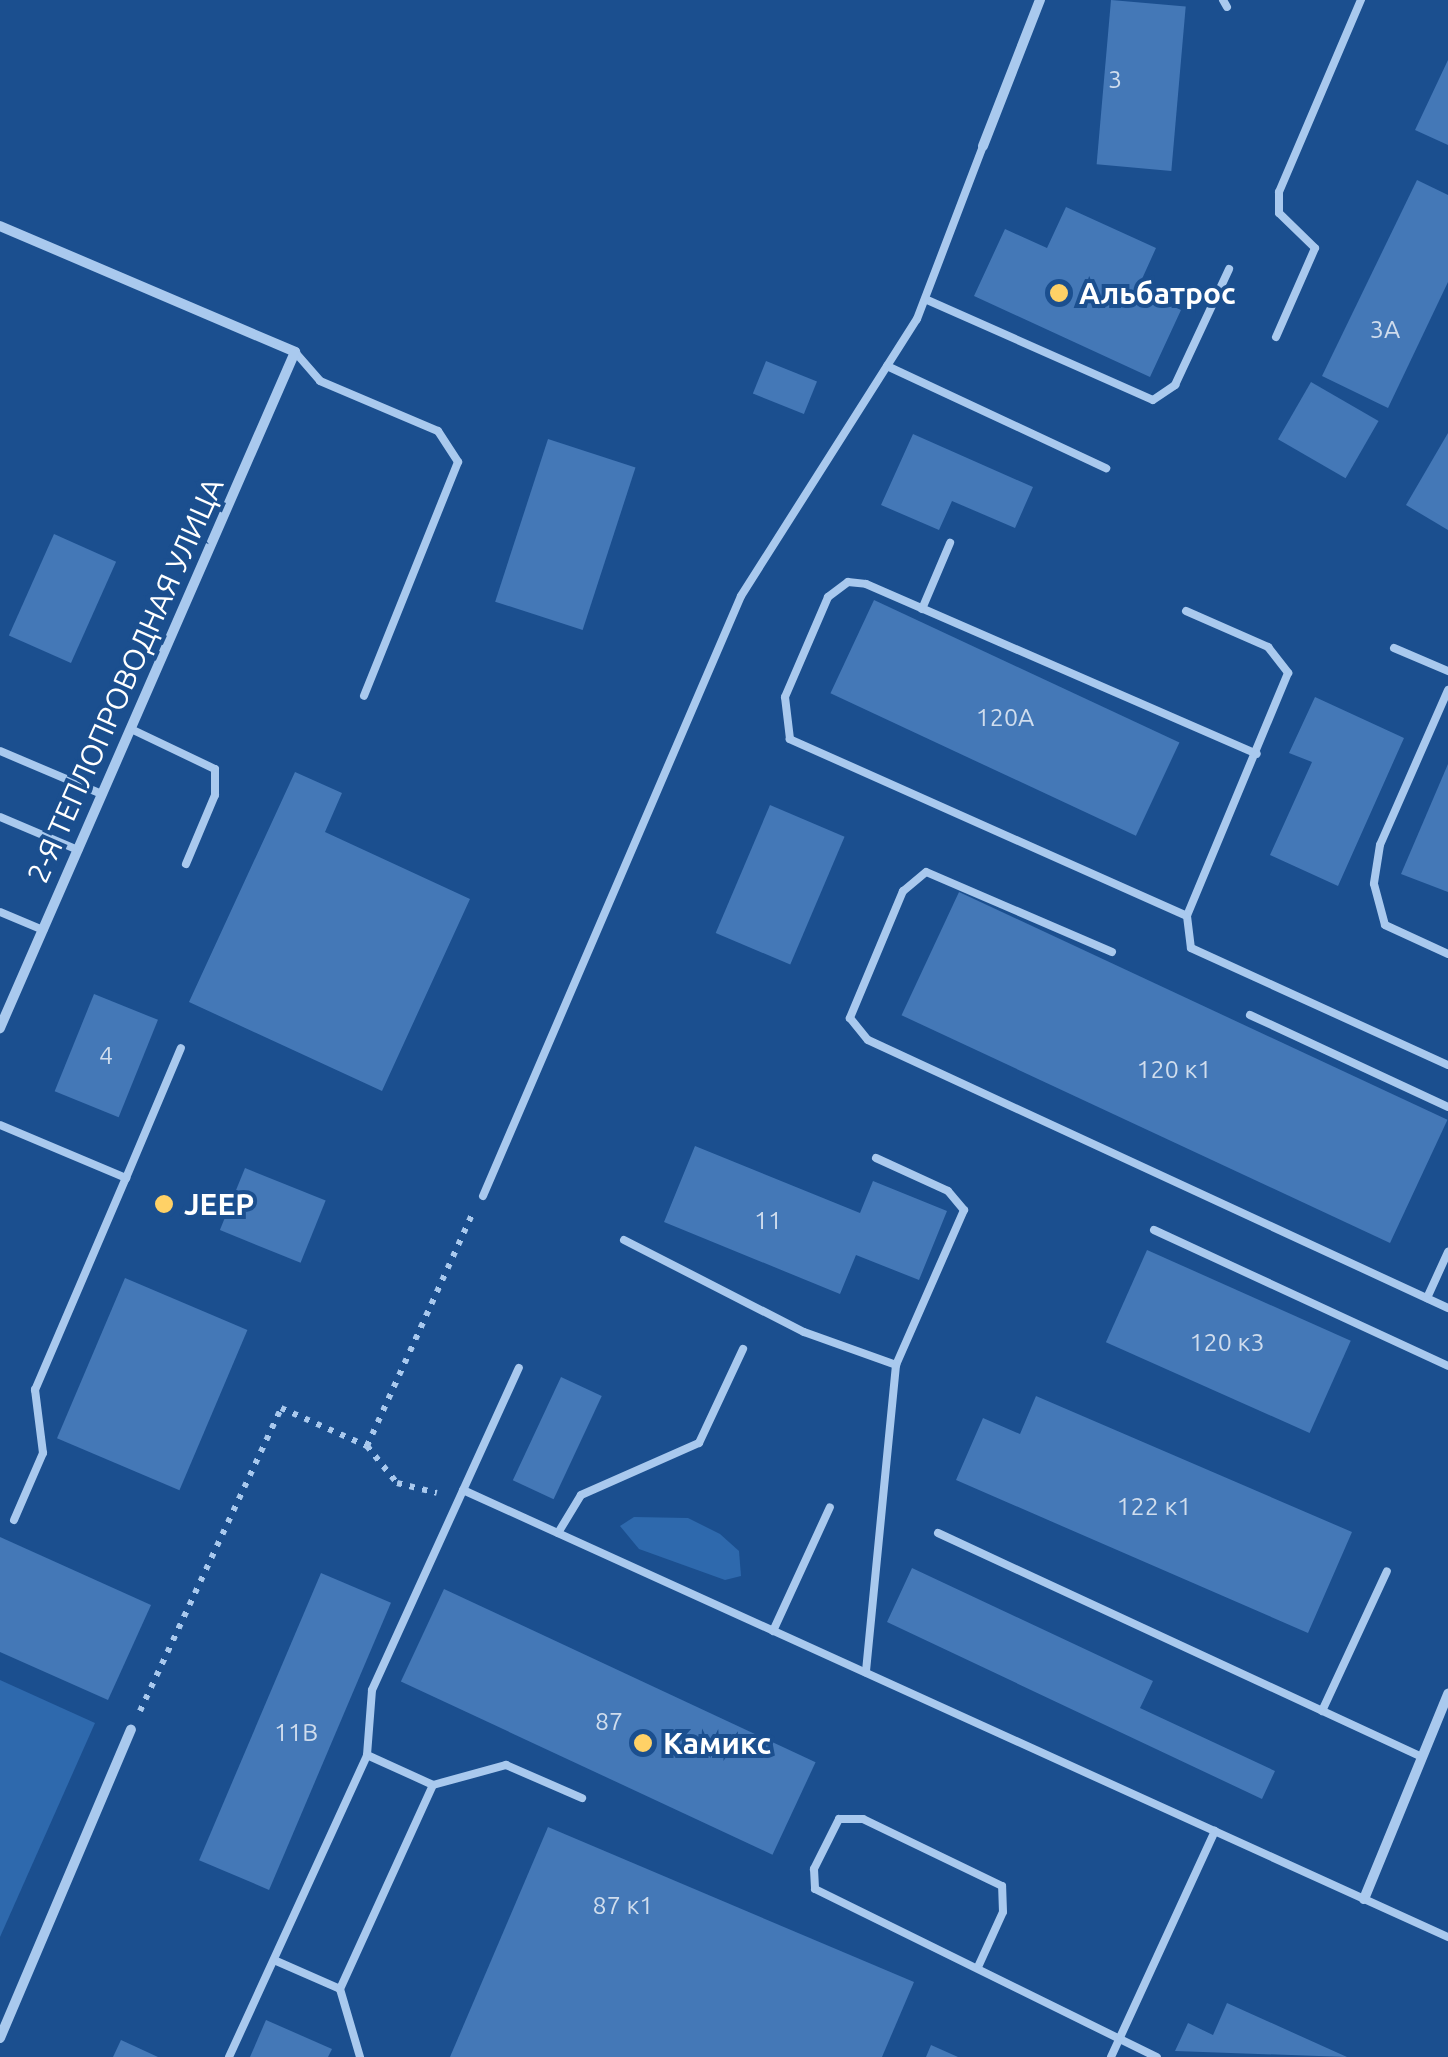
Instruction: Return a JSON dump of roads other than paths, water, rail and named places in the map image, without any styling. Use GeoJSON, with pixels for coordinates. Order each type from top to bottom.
{"type":"FeatureCollection","features":[{"type":"Feature","properties":{"kind":"street"},"geometry":{"type":"LineString","coordinates":[[983,146],[1040,0]]}},
{"type":"Feature","properties":{"kind":"street"},"geometry":{"type":"LineString","coordinates":[[0,226],[295,352]]}},
{"type":"Feature","properties":{"kind":"street","name":"2-Я ТЕПЛОПРОВОДНАЯ УЛИЦА"},"geometry":{"type":"LineString","coordinates":[[0,1028],[295,352]]}},
{"type":"Feature","properties":{"kind":"street"},"geometry":{"type":"LineString","coordinates":[[1364,1899],[1448,1694]]}},
{"type":"Feature","properties":{"kind":"street"},"geometry":{"type":"LineString","coordinates":[[0,2038],[132,1730]]}},
{"type":"Feature","properties":{"kind":"lane"},"geometry":{"type":"LineString","coordinates":[[1276,337],[1314,248],[1279,212],[1279,192],[1361,0]]}},
{"type":"Feature","properties":{"kind":"lane"},"geometry":{"type":"LineString","coordinates":[[482,1196],[741,596],[887,366],[924,300],[983,146]]}},
{"type":"Feature","properties":{"kind":"lane"},"geometry":{"type":"LineString","coordinates":[[924,300],[1153,400],[1175,385],[1229,269]]}},
{"type":"Feature","properties":{"kind":"lane"},"geometry":{"type":"LineString","coordinates":[[295,352],[320,382],[438,431],[458,462],[364,696]]}},
{"type":"Feature","properties":{"kind":"lane"},"geometry":{"type":"LineString","coordinates":[[887,366],[1106,468]]}},
{"type":"Feature","properties":{"kind":"lane"},"geometry":{"type":"LineString","coordinates":[[922,609],[950,543]]}},
{"type":"Feature","properties":{"kind":"lane"},"geometry":{"type":"LineString","coordinates":[[1187,916],[790,739],[785,698],[836,587],[866,584],[1257,754]]}},
{"type":"Feature","properties":{"kind":"lane"},"geometry":{"type":"LineString","coordinates":[[1186,611],[1282,656],[1285,690],[1187,916],[1191,948],[1208,961],[1448,1065]]}},
{"type":"Feature","properties":{"kind":"lane"},"geometry":{"type":"LineString","coordinates":[[1394,648],[1448,672]]}},
{"type":"Feature","properties":{"kind":"lane"},"geometry":{"type":"LineString","coordinates":[[1448,690],[1380,845],[1374,884],[1385,925],[1448,954]]}},
{"type":"Feature","properties":{"kind":"lane"},"geometry":{"type":"LineString","coordinates":[[131,729],[215,769],[215,795],[186,864]]}},
{"type":"Feature","properties":{"kind":"lane"},"geometry":{"type":"LineString","coordinates":[[0,751],[102,794]]}},
{"type":"Feature","properties":{"kind":"lane"},"geometry":{"type":"LineString","coordinates":[[0,817],[78,850]]}},
{"type":"Feature","properties":{"kind":"lane"},"geometry":{"type":"LineString","coordinates":[[1112,952],[926,872],[903,891],[850,1018],[868,1040],[1448,1308]]}},
{"type":"Feature","properties":{"kind":"lane"},"geometry":{"type":"LineString","coordinates":[[0,912],[43,930]]}},
{"type":"Feature","properties":{"kind":"lane"},"geometry":{"type":"LineString","coordinates":[[1250,1015],[1448,1107]]}},
{"type":"Feature","properties":{"kind":"lane"},"geometry":{"type":"LineString","coordinates":[[14,1520],[43,1453],[35,1390],[181,1048]]}},
{"type":"Feature","properties":{"kind":"lane"},"geometry":{"type":"LineString","coordinates":[[0,1125],[126,1178]]}},
{"type":"Feature","properties":{"kind":"lane"},"geometry":{"type":"LineString","coordinates":[[866,1673],[896,1365],[964,1210],[948,1191],[876,1158]]}},
{"type":"Feature","properties":{"kind":"lane"},"geometry":{"type":"LineString","coordinates":[[1154,1230],[1448,1366]]}},
{"type":"Feature","properties":{"kind":"lane"},"geometry":{"type":"LineString","coordinates":[[624,1240],[804,1332],[896,1365]]}},
{"type":"Feature","properties":{"kind":"lane"},"geometry":{"type":"LineString","coordinates":[[1427,1298],[1448,1252]]}},
{"type":"Feature","properties":{"kind":"lane"},"geometry":{"type":"LineString","coordinates":[[558,1533],[580,1495],[699,1443],[743,1349]]}},
{"type":"Feature","properties":{"kind":"lane"},"geometry":{"type":"LineString","coordinates":[[230,2057],[367,1755],[372,1690],[519,1368]]}},
{"type":"Feature","properties":{"kind":"lane"},"geometry":{"type":"LineString","coordinates":[[463,1490],[1448,1937]]}},
{"type":"Feature","properties":{"kind":"lane"},"geometry":{"type":"LineString","coordinates":[[773,1631],[830,1508]]}},
{"type":"Feature","properties":{"kind":"lane"},"geometry":{"type":"LineString","coordinates":[[938,1533],[1422,1757]]}},
{"type":"Feature","properties":{"kind":"lane"},"geometry":{"type":"LineString","coordinates":[[1322,1711],[1387,1571]]}},
{"type":"Feature","properties":{"kind":"lane"},"geometry":{"type":"LineString","coordinates":[[367,1755],[433,1784],[506,1765],[582,1798]]}},
{"type":"Feature","properties":{"kind":"lane"},"geometry":{"type":"LineString","coordinates":[[360,2057],[340,1989],[433,1784]]}},
{"type":"Feature","properties":{"kind":"lane"},"geometry":{"type":"LineString","coordinates":[[978,1967],[1003,1912],[1002,1886],[863,1819],[839,1819],[814,1869],[815,1889],[978,1967],[1122,2033],[1157,2057]]}},
{"type":"Feature","properties":{"kind":"lane"},"geometry":{"type":"LineString","coordinates":[[1110,2057],[1216,1831]]}},
{"type":"Feature","properties":{"kind":"lane"},"geometry":{"type":"LineString","coordinates":[[274,1960],[340,1989]]}},
{"type":"Feature","properties":{"kind":"place","name":"Альбатрос"},"geometry":{"type":"Point","coordinates":[1059,293]}},
{"type":"Feature","properties":{"kind":"place","name":"JEEP"},"geometry":{"type":"Point","coordinates":[164,1204]}},
{"type":"Feature","properties":{"kind":"place","name":"Камикс"},"geometry":{"type":"Point","coordinates":[643,1743]}}]}
